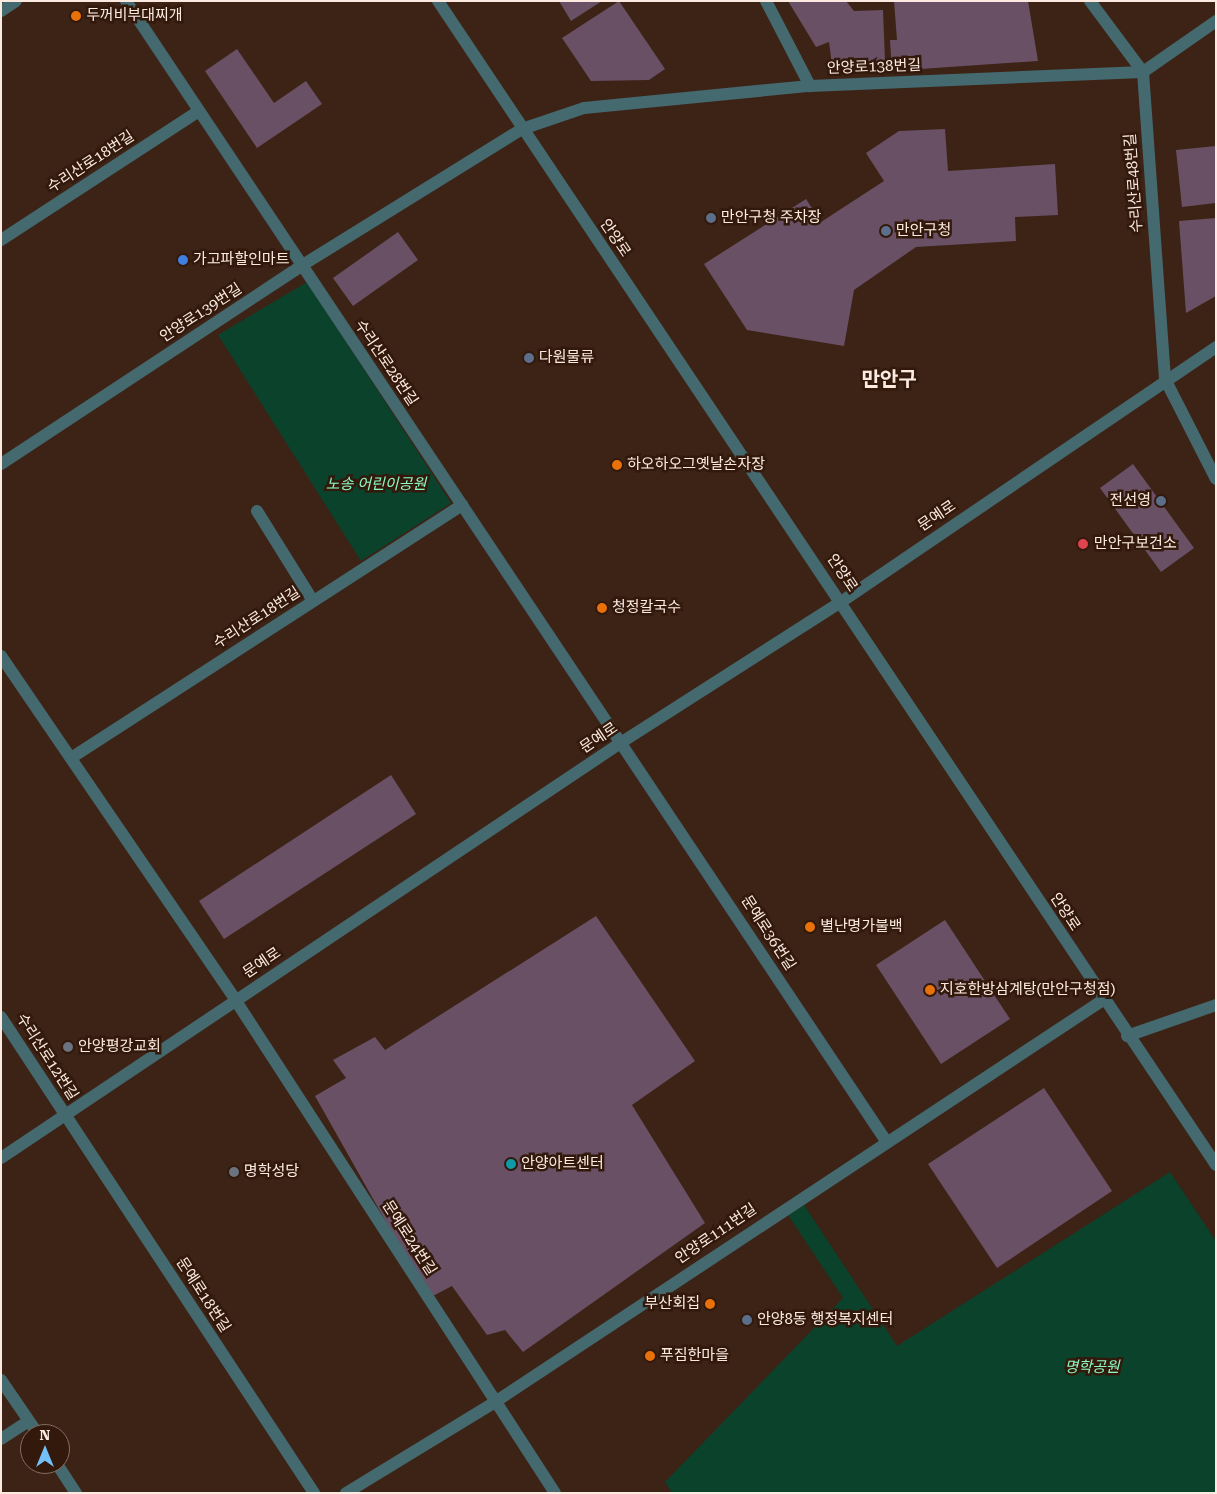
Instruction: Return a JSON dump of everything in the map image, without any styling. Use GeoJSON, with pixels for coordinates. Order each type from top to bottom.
{"type":"FeatureCollection","features":[{"type":"Feature","properties":{"kind":"street"},"geometry":{"type":"LineString","coordinates":[[1,11],[16,1]]}},
{"type":"Feature","properties":{"kind":"street","name":"수리산로28번길"},"geometry":{"type":"LineString","coordinates":[[126,1],[301,266],[622,742]]}},
{"type":"Feature","properties":{"kind":"street","name":"안양로"},"geometry":{"type":"LineString","coordinates":[[438,1],[522,129],[841,602],[1127,1036],[1216,1165]]}},
{"type":"Feature","properties":{"kind":"street"},"geometry":{"type":"LineString","coordinates":[[766,1],[810,86]]}},
{"type":"Feature","properties":{"kind":"street"},"geometry":{"type":"LineString","coordinates":[[1090,1],[1143,72],[1216,21]]}},
{"type":"Feature","properties":{"kind":"street","name":"안양로138번길"},"geometry":{"type":"LineString","coordinates":[[522,129],[584,108],[810,86],[1143,72]]}},
{"type":"Feature","properties":{"kind":"street","name":"수리산로48번길"},"geometry":{"type":"LineString","coordinates":[[1143,72],[1165,379]]}},
{"type":"Feature","properties":{"kind":"street","name":"수리산로18번길"},"geometry":{"type":"LineString","coordinates":[[1,240],[199,111]]}},
{"type":"Feature","properties":{"kind":"street","name":"안양로139번길"},"geometry":{"type":"LineString","coordinates":[[1,464],[301,266],[522,129]]}},
{"type":"Feature","properties":{"kind":"street","name":"문예로"},"geometry":{"type":"LineString","coordinates":[[1,1158],[622,742],[841,602],[1165,379],[1216,347]]}},
{"type":"Feature","properties":{"kind":"street"},"geometry":{"type":"LineString","coordinates":[[1165,379],[1216,479]]}},
{"type":"Feature","properties":{"kind":"street","name":"수리산로18번길"},"geometry":{"type":"LineString","coordinates":[[71,758],[462,505]]}},
{"type":"Feature","properties":{"kind":"street"},"geometry":{"type":"LineString","coordinates":[[257,511],[313,601]]}},
{"type":"Feature","properties":{"kind":"street"},"geometry":{"type":"LineString","coordinates":[[1,656],[236,1001]]}},
{"type":"Feature","properties":{"kind":"street","name":"문예로36번길"},"geometry":{"type":"LineString","coordinates":[[622,742],[886,1141]]}},
{"type":"Feature","properties":{"kind":"street","name":"안양로111번길"},"geometry":{"type":"LineString","coordinates":[[346,1493],[495,1402],[886,1141],[1103,1000]]}},
{"type":"Feature","properties":{"kind":"street","name":"문예로24번길"},"geometry":{"type":"LineString","coordinates":[[236,1001],[555,1493]]}},
{"type":"Feature","properties":{"kind":"street"},"geometry":{"type":"LineString","coordinates":[[1127,1036],[1216,1005]]}},
{"type":"Feature","properties":{"kind":"street","name":"수리산로12번길"},"geometry":{"type":"LineString","coordinates":[[1,1017],[66,1115]]}},
{"type":"Feature","properties":{"kind":"street","name":"문예로18번길"},"geometry":{"type":"LineString","coordinates":[[66,1115],[314,1493]]}},
{"type":"Feature","properties":{"kind":"street"},"geometry":{"type":"LineString","coordinates":[[1,1380],[31,1424]]}},
{"type":"Feature","properties":{"kind":"street"},"geometry":{"type":"LineString","coordinates":[[1,1439],[29,1421]]}},
{"type":"Feature","properties":{"kind":"street"},"geometry":{"type":"LineString","coordinates":[[64,1474],[76,1493]]}},
{"type":"Feature","properties":{"kind":"green space","name":"노송 어린이공원"},"geometry":{"type":"Polygon","coordinates":[[[307,282],[451,503],[361,561],[218,335],[307,282]]]}},
{"type":"Feature","properties":{"kind":"green space","name":"명학공원"},"geometry":{"type":"Polygon","coordinates":[[[1170,1172],[1216,1241],[1216,1493],[672,1493],[665,1482],[843,1298],[788,1215],[804,1205],[897,1346],[1170,1172]]]}},
{"type":"Feature","properties":{"kind":"building"},"geometry":{"type":"Polygon","coordinates":[[[559,1],[602,1],[571,21],[559,1]]]}},
{"type":"Feature","properties":{"kind":"building"},"geometry":{"type":"Polygon","coordinates":[[[619,1],[665,69],[649,80],[591,81],[562,38],[619,1]]]}},
{"type":"Feature","properties":{"kind":"building"},"geometry":{"type":"Polygon","coordinates":[[[788,1],[846,1],[854,11],[883,10],[885,61],[832,65],[829,42],[816,47],[788,1]]]}},
{"type":"Feature","properties":{"kind":"building"},"geometry":{"type":"Polygon","coordinates":[[[894,1],[1028,1],[1038,61],[892,71],[890,40],[897,40],[894,1]]]}},
{"type":"Feature","properties":{"kind":"building"},"geometry":{"type":"Polygon","coordinates":[[[237,49],[274,103],[306,81],[322,104],[257,148],[205,71],[237,49]]]}},
{"type":"Feature","properties":{"kind":"building","name":"만안구청"},"geometry":{"type":"Polygon","coordinates":[[[945,129],[948,171],[1055,164],[1058,215],[1015,217],[1016,241],[916,247],[854,290],[844,346],[747,330],[704,264],[806,199],[821,222],[884,181],[866,153],[899,131],[945,129]]]}},
{"type":"Feature","properties":{"kind":"building"},"geometry":{"type":"Polygon","coordinates":[[[1216,146],[1216,203],[1182,207],[1176,150],[1216,146]]]}},
{"type":"Feature","properties":{"kind":"building"},"geometry":{"type":"Polygon","coordinates":[[[1216,218],[1216,296],[1186,313],[1179,221],[1216,218]]]}},
{"type":"Feature","properties":{"kind":"building"},"geometry":{"type":"Polygon","coordinates":[[[398,232],[418,260],[353,306],[333,278],[398,232]]]}},
{"type":"Feature","properties":{"kind":"building"},"geometry":{"type":"Polygon","coordinates":[[[1133,464],[1194,548],[1161,572],[1100,488],[1133,464]]]}},
{"type":"Feature","properties":{"kind":"building"},"geometry":{"type":"Polygon","coordinates":[[[391,775],[416,814],[224,939],[199,901],[391,775]]]}},
{"type":"Feature","properties":{"kind":"building","name":"안양아트센터"},"geometry":{"type":"Polygon","coordinates":[[[596,916],[695,1061],[632,1105],[705,1223],[523,1352],[505,1330],[487,1335],[452,1286],[429,1298],[315,1096],[346,1078],[333,1060],[375,1037],[385,1050],[596,916]]]}},
{"type":"Feature","properties":{"kind":"building"},"geometry":{"type":"Polygon","coordinates":[[[945,920],[1010,1019],[941,1064],[876,965],[945,920]]]}},
{"type":"Feature","properties":{"kind":"building"},"geometry":{"type":"Polygon","coordinates":[[[1044,1088],[1112,1191],[997,1268],[928,1164],[1044,1088]]]}},
{"type":"Feature","properties":{"kind":"place","name":"두꺼비부대찌개"},"geometry":{"type":"Point","coordinates":[76,16]}},
{"type":"Feature","properties":{"kind":"place","name":"만안구청 주차장"},"geometry":{"type":"Point","coordinates":[711,218]}},
{"type":"Feature","properties":{"kind":"place","name":"만안구청"},"geometry":{"type":"Point","coordinates":[886,231]}},
{"type":"Feature","properties":{"kind":"place","name":"가고파할인마트"},"geometry":{"type":"Point","coordinates":[183,260]}},
{"type":"Feature","properties":{"kind":"place","name":"다원물류"},"geometry":{"type":"Point","coordinates":[529,358]}},
{"type":"Feature","properties":{"kind":"place","name":"하오하오그옛날손자장"},"geometry":{"type":"Point","coordinates":[617,465]}},
{"type":"Feature","properties":{"kind":"place","name":"전선영"},"geometry":{"type":"Point","coordinates":[1161,501]}},
{"type":"Feature","properties":{"kind":"place","name":"만안구보건소"},"geometry":{"type":"Point","coordinates":[1083,544]}},
{"type":"Feature","properties":{"kind":"place","name":"청정칼국수"},"geometry":{"type":"Point","coordinates":[602,608]}},
{"type":"Feature","properties":{"kind":"place","name":"별난명가불백"},"geometry":{"type":"Point","coordinates":[810,927]}},
{"type":"Feature","properties":{"kind":"place","name":"지호한방삼계탕(만안구청점)"},"geometry":{"type":"Point","coordinates":[930,990]}},
{"type":"Feature","properties":{"kind":"place","name":"안양평강교회"},"geometry":{"type":"Point","coordinates":[68,1047]}},
{"type":"Feature","properties":{"kind":"place","name":"안양아트센터"},"geometry":{"type":"Point","coordinates":[511,1164]}},
{"type":"Feature","properties":{"kind":"place","name":"명학성당"},"geometry":{"type":"Point","coordinates":[234,1172]}},
{"type":"Feature","properties":{"kind":"place","name":"부산회집"},"geometry":{"type":"Point","coordinates":[710,1304]}},
{"type":"Feature","properties":{"kind":"place","name":"안양8동 행정복지센터"},"geometry":{"type":"Point","coordinates":[747,1320]}},
{"type":"Feature","properties":{"kind":"place","name":"푸짐한마을"},"geometry":{"type":"Point","coordinates":[650,1356]}},
{"type":"Feature","properties":{"kind":"district","name":"만안구"},"geometry":{"type":"Point","coordinates":[889,379]}}]}
